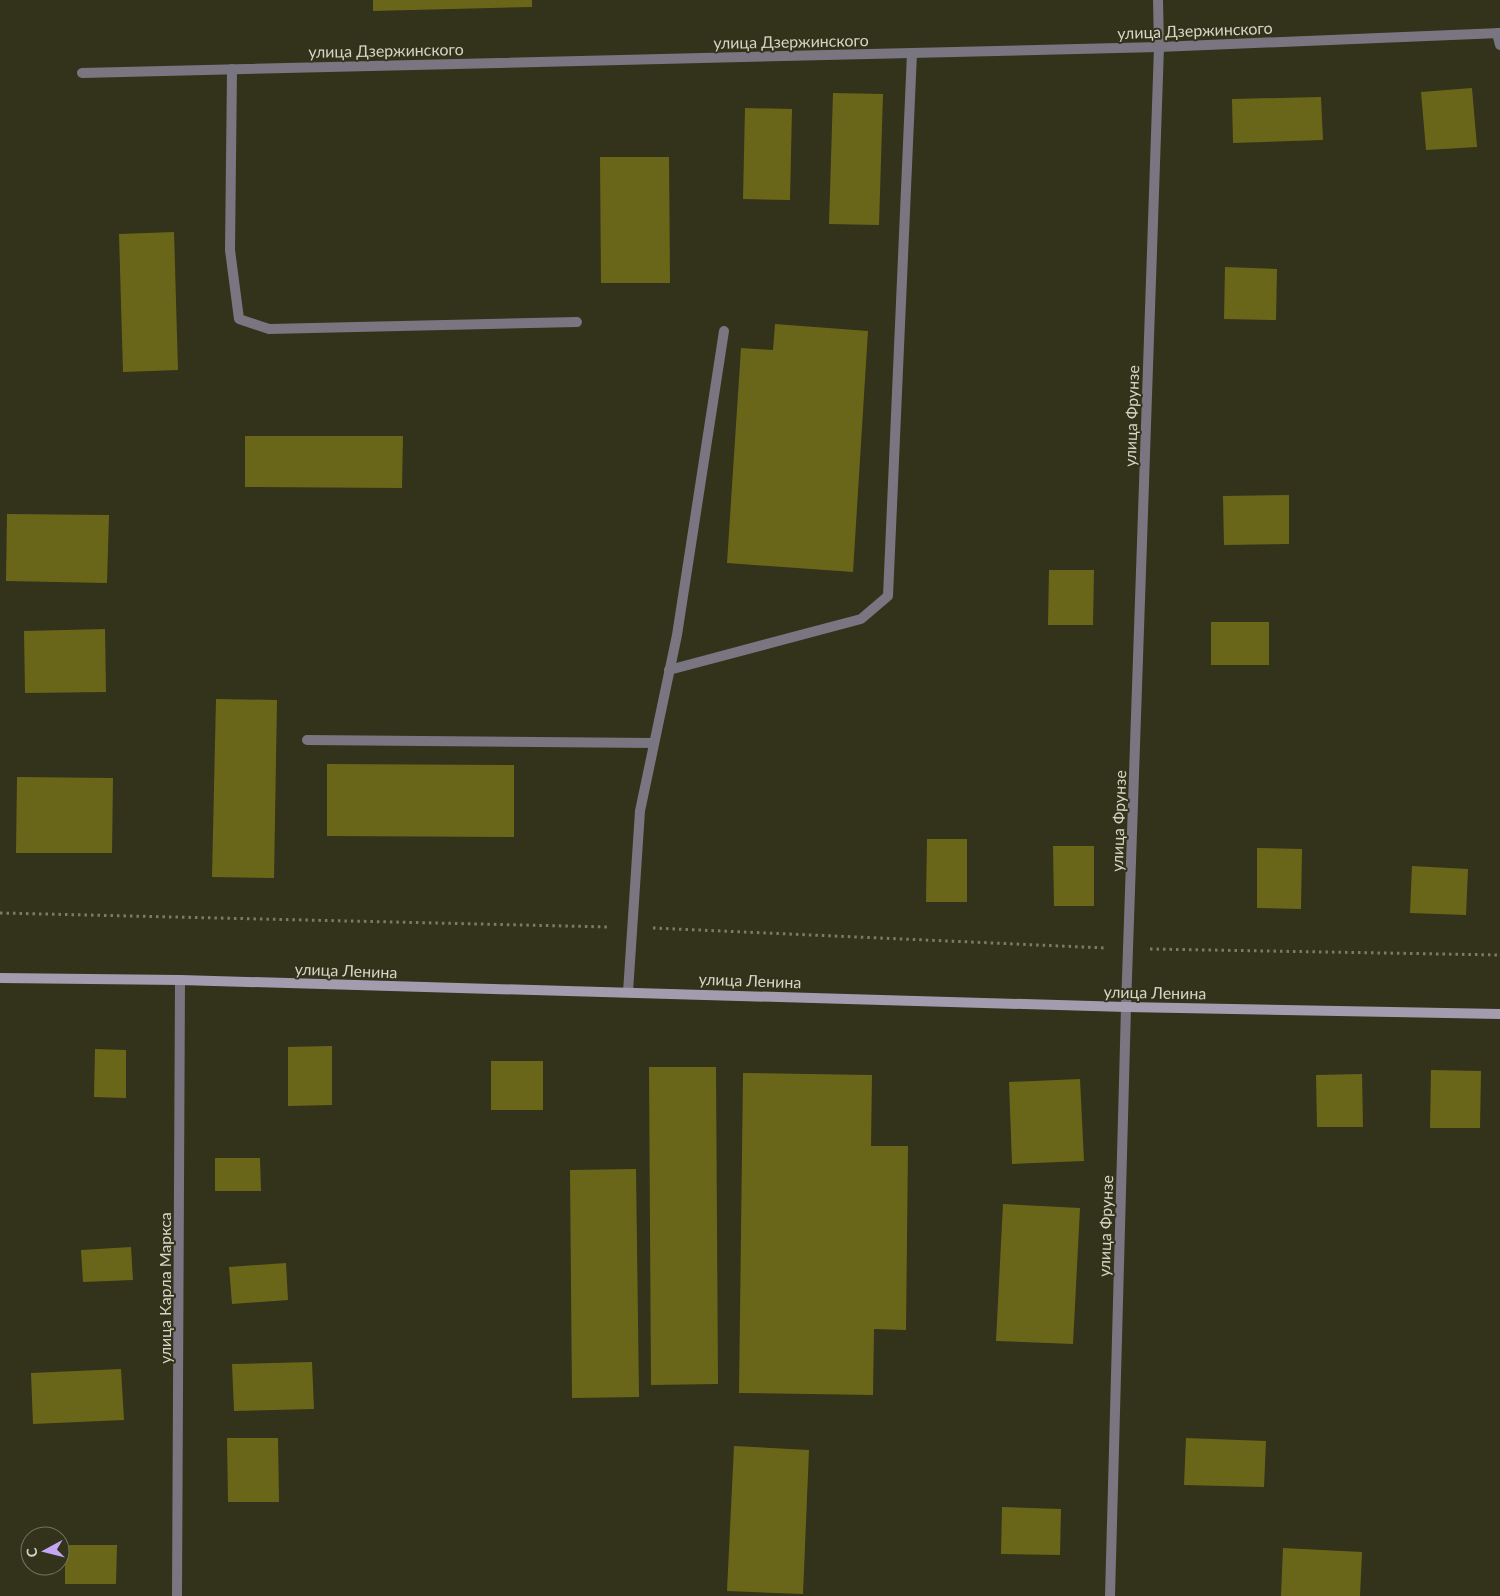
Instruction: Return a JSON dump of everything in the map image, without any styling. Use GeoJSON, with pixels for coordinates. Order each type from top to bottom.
{"type":"FeatureCollection","features":[{"type":"Feature","properties":{"kind":"main road","name":"улица Ленина"},"geometry":{"type":"LineString","coordinates":[[0,978],[180,980],[1126,1007],[1500,1014]]}},
{"type":"Feature","properties":{"kind":"street","name":"улица Фрунзе"},"geometry":{"type":"LineString","coordinates":[[1110,1596],[1126,1007],[1159,47],[1158,0]]}},
{"type":"Feature","properties":{"kind":"street","name":"улица Дзержинского"},"geometry":{"type":"LineString","coordinates":[[82,73],[1159,47],[1499,33]]}},
{"type":"Feature","properties":{"kind":"street"},"geometry":{"type":"LineString","coordinates":[[1499,33],[1500,45]]}},
{"type":"Feature","properties":{"kind":"street"},"geometry":{"type":"LineString","coordinates":[[670,670],[861,619],[888,596],[912,53]]}},
{"type":"Feature","properties":{"kind":"street"},"geometry":{"type":"LineString","coordinates":[[232,69],[230,250],[239,319],[269,328],[577,322]]}},
{"type":"Feature","properties":{"kind":"street"},"geometry":{"type":"LineString","coordinates":[[628,992],[640,811],[677,635],[724,331]]}},
{"type":"Feature","properties":{"kind":"street"},"geometry":{"type":"LineString","coordinates":[[308,740],[654,743]]}},
{"type":"Feature","properties":{"kind":"street","name":"улица Карла Маркса"},"geometry":{"type":"LineString","coordinates":[[177,1596],[180,980]]}},
{"type":"Feature","properties":{"kind":"path"},"geometry":{"type":"LineString","coordinates":[[0,913],[633,927],[1128,949],[1500,955]]}},
{"type":"Feature","properties":{"kind":"building"},"geometry":{"type":"Polygon","coordinates":[[[373,0],[532,0],[532,7],[373,11],[373,0]]]}},
{"type":"Feature","properties":{"kind":"building"},"geometry":{"type":"Polygon","coordinates":[[[1472,88],[1477,147],[1426,150],[1421,92],[1472,88]]]}},
{"type":"Feature","properties":{"kind":"building"},"geometry":{"type":"Polygon","coordinates":[[[833,93],[883,94],[879,225],[829,224],[833,93]]]}},
{"type":"Feature","properties":{"kind":"building"},"geometry":{"type":"Polygon","coordinates":[[[1321,97],[1323,140],[1233,143],[1232,99],[1321,97]]]}},
{"type":"Feature","properties":{"kind":"building"},"geometry":{"type":"Polygon","coordinates":[[[745,108],[792,109],[790,200],[743,199],[745,108]]]}},
{"type":"Feature","properties":{"kind":"building"},"geometry":{"type":"Polygon","coordinates":[[[600,157],[669,157],[670,283],[601,283],[600,157]]]}},
{"type":"Feature","properties":{"kind":"building"},"geometry":{"type":"Polygon","coordinates":[[[174,232],[178,370],[123,372],[119,234],[174,232]]]}},
{"type":"Feature","properties":{"kind":"building"},"geometry":{"type":"Polygon","coordinates":[[[1225,267],[1277,269],[1276,320],[1224,319],[1225,267]]]}},
{"type":"Feature","properties":{"kind":"building"},"geometry":{"type":"Polygon","coordinates":[[[775,324],[868,331],[853,572],[727,563],[741,348],[773,350],[775,324]]]}},
{"type":"Feature","properties":{"kind":"building"},"geometry":{"type":"Polygon","coordinates":[[[245,436],[403,436],[402,488],[245,487],[245,436]]]}},
{"type":"Feature","properties":{"kind":"building"},"geometry":{"type":"Polygon","coordinates":[[[1289,495],[1289,544],[1224,545],[1223,496],[1289,495]]]}},
{"type":"Feature","properties":{"kind":"building"},"geometry":{"type":"Polygon","coordinates":[[[7,514],[109,515],[107,583],[6,581],[7,514]]]}},
{"type":"Feature","properties":{"kind":"building"},"geometry":{"type":"Polygon","coordinates":[[[1049,570],[1094,570],[1093,625],[1048,625],[1049,570]]]}},
{"type":"Feature","properties":{"kind":"building"},"geometry":{"type":"Polygon","coordinates":[[[1211,622],[1269,622],[1269,665],[1211,665],[1211,622]]]}},
{"type":"Feature","properties":{"kind":"building"},"geometry":{"type":"Polygon","coordinates":[[[105,629],[106,692],[25,693],[24,631],[105,629]]]}},
{"type":"Feature","properties":{"kind":"building"},"geometry":{"type":"Polygon","coordinates":[[[216,699],[277,700],[274,878],[212,877],[216,699]]]}},
{"type":"Feature","properties":{"kind":"building"},"geometry":{"type":"Polygon","coordinates":[[[327,764],[514,765],[514,837],[327,836],[327,764]]]}},
{"type":"Feature","properties":{"kind":"building"},"geometry":{"type":"Polygon","coordinates":[[[17,777],[113,778],[112,853],[16,853],[17,777]]]}},
{"type":"Feature","properties":{"kind":"building"},"geometry":{"type":"Polygon","coordinates":[[[927,839],[967,839],[967,902],[926,902],[927,839]]]}},
{"type":"Feature","properties":{"kind":"building"},"geometry":{"type":"Polygon","coordinates":[[[1053,846],[1094,846],[1094,906],[1054,906],[1053,846]]]}},
{"type":"Feature","properties":{"kind":"building"},"geometry":{"type":"Polygon","coordinates":[[[1257,848],[1302,849],[1301,909],[1257,908],[1257,848]]]}},
{"type":"Feature","properties":{"kind":"building"},"geometry":{"type":"Polygon","coordinates":[[[1412,866],[1468,869],[1466,915],[1410,913],[1412,866]]]}},
{"type":"Feature","properties":{"kind":"building"},"geometry":{"type":"Polygon","coordinates":[[[332,1046],[332,1105],[288,1106],[288,1047],[332,1046]]]}},
{"type":"Feature","properties":{"kind":"building"},"geometry":{"type":"Polygon","coordinates":[[[95,1049],[126,1050],[126,1098],[94,1097],[95,1049]]]}},
{"type":"Feature","properties":{"kind":"building"},"geometry":{"type":"Polygon","coordinates":[[[491,1061],[543,1061],[543,1110],[491,1110],[491,1061]]]}},
{"type":"Feature","properties":{"kind":"building"},"geometry":{"type":"Polygon","coordinates":[[[649,1067],[716,1067],[718,1384],[651,1385],[649,1067]]]}},
{"type":"Feature","properties":{"kind":"building"},"geometry":{"type":"Polygon","coordinates":[[[1431,1070],[1481,1071],[1480,1128],[1430,1128],[1431,1070]]]}},
{"type":"Feature","properties":{"kind":"building"},"geometry":{"type":"Polygon","coordinates":[[[743,1073],[872,1075],[871,1146],[908,1146],[906,1330],[874,1329],[873,1395],[739,1393],[743,1073]]]}},
{"type":"Feature","properties":{"kind":"building"},"geometry":{"type":"Polygon","coordinates":[[[1362,1074],[1363,1127],[1317,1127],[1316,1075],[1362,1074]]]}},
{"type":"Feature","properties":{"kind":"building"},"geometry":{"type":"Polygon","coordinates":[[[1080,1079],[1084,1161],[1012,1164],[1009,1082],[1080,1079]]]}},
{"type":"Feature","properties":{"kind":"building"},"geometry":{"type":"Polygon","coordinates":[[[215,1158],[260,1158],[261,1191],[215,1191],[215,1158]]]}},
{"type":"Feature","properties":{"kind":"building"},"geometry":{"type":"Polygon","coordinates":[[[636,1169],[639,1397],[572,1398],[570,1170],[636,1169]]]}},
{"type":"Feature","properties":{"kind":"building"},"geometry":{"type":"Polygon","coordinates":[[[1003,1204],[1080,1208],[1073,1344],[996,1341],[1003,1204]]]}},
{"type":"Feature","properties":{"kind":"building"},"geometry":{"type":"Polygon","coordinates":[[[131,1247],[133,1280],[83,1282],[81,1250],[131,1247]]]}},
{"type":"Feature","properties":{"kind":"building"},"geometry":{"type":"Polygon","coordinates":[[[286,1263],[288,1300],[232,1304],[229,1267],[286,1263]]]}},
{"type":"Feature","properties":{"kind":"building"},"geometry":{"type":"Polygon","coordinates":[[[312,1362],[314,1409],[234,1411],[232,1364],[312,1362]]]}},
{"type":"Feature","properties":{"kind":"building"},"geometry":{"type":"Polygon","coordinates":[[[121,1369],[124,1420],[33,1424],[31,1373],[121,1369]]]}},
{"type":"Feature","properties":{"kind":"building"},"geometry":{"type":"Polygon","coordinates":[[[227,1438],[278,1438],[279,1502],[228,1502],[227,1438]]]}},
{"type":"Feature","properties":{"kind":"building"},"geometry":{"type":"Polygon","coordinates":[[[1186,1438],[1266,1441],[1264,1487],[1184,1485],[1186,1438]]]}},
{"type":"Feature","properties":{"kind":"building"},"geometry":{"type":"Polygon","coordinates":[[[734,1446],[809,1450],[803,1594],[727,1591],[734,1446]]]}},
{"type":"Feature","properties":{"kind":"building"},"geometry":{"type":"Polygon","coordinates":[[[1002,1507],[1061,1509],[1060,1555],[1001,1554],[1002,1507]]]}},
{"type":"Feature","properties":{"kind":"building"},"geometry":{"type":"Polygon","coordinates":[[[70,1545],[117,1545],[116,1584],[65,1584],[65,1576],[70,1576],[70,1545]]]}},
{"type":"Feature","properties":{"kind":"building"},"geometry":{"type":"Polygon","coordinates":[[[1283,1548],[1362,1552],[1360,1596],[1281,1596],[1283,1548]]]}}]}
